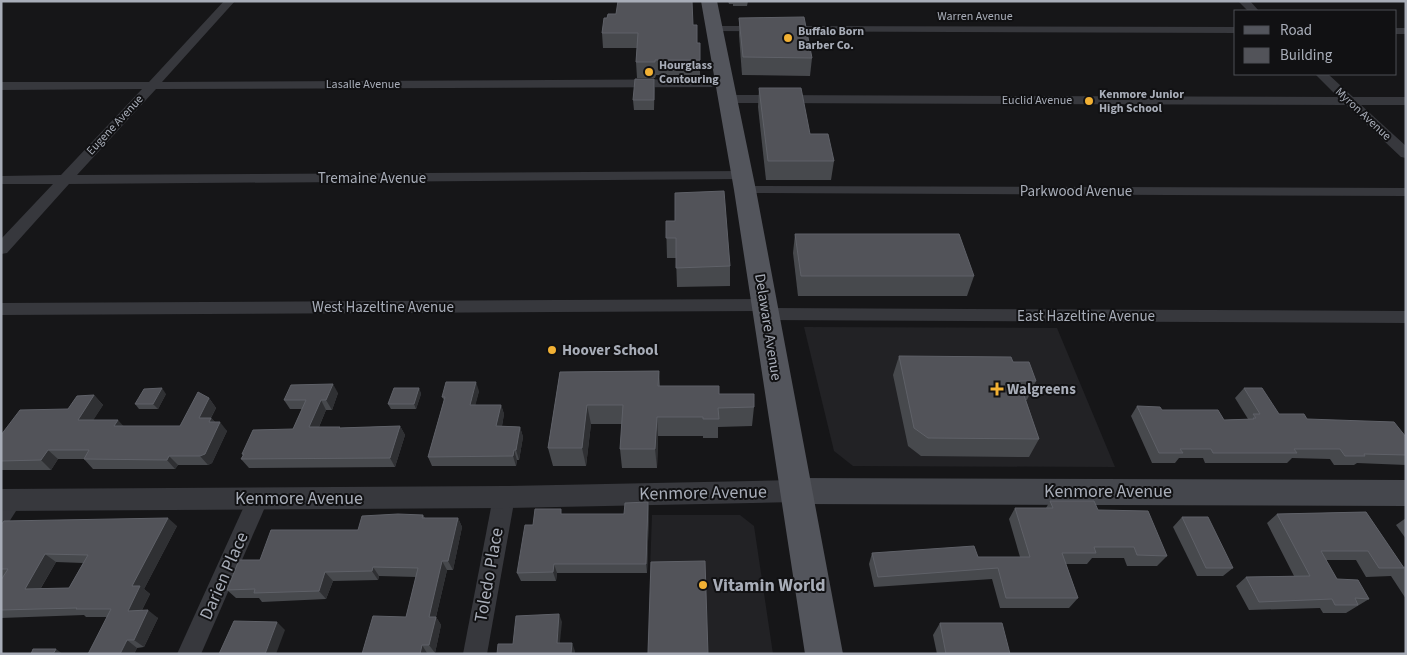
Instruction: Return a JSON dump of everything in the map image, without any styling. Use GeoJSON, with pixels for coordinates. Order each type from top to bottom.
{"type":"FeatureCollection","features":[{"type":"Feature","properties":{"kind":"main road","name":"Delaware Avenue"},"geometry":{"type":"LineString","coordinates":[[709,1],[744,183],[824,654]]}},
{"type":"Feature","properties":{"kind":"main road","name":"Kenmore Avenue"},"geometry":{"type":"LineString","coordinates":[[795,491],[1406,493]]}},
{"type":"Feature","properties":{"kind":"street","name":"Eugene Avenue"},"geometry":{"type":"LineString","coordinates":[[1,248],[230,1]]}},
{"type":"Feature","properties":{"kind":"street"},"geometry":{"type":"LineString","coordinates":[[1243,1],[1253,10]]}},
{"type":"Feature","properties":{"kind":"street","name":"Warren Avenue"},"geometry":{"type":"LineString","coordinates":[[715,29],[1234,30]]}},
{"type":"Feature","properties":{"kind":"street","name":"Myron Avenue"},"geometry":{"type":"LineString","coordinates":[[1322,75],[1406,154]]}},
{"type":"Feature","properties":{"kind":"street","name":"Lasalle Avenue"},"geometry":{"type":"LineString","coordinates":[[1,86],[152,85],[727,91]]}},
{"type":"Feature","properties":{"kind":"street","name":"Euclid Avenue"},"geometry":{"type":"LineString","coordinates":[[727,91],[1406,101]]}},
{"type":"Feature","properties":{"kind":"street","name":"Tremaine Avenue"},"geometry":{"type":"LineString","coordinates":[[1,180],[744,183]]}},
{"type":"Feature","properties":{"kind":"street","name":"Parkwood Avenue"},"geometry":{"type":"LineString","coordinates":[[744,183],[1406,192]]}},
{"type":"Feature","properties":{"kind":"street","name":"West Hazeltine Avenue"},"geometry":{"type":"LineString","coordinates":[[1,309],[766,310]]}},
{"type":"Feature","properties":{"kind":"street","name":"East Hazeltine Avenue"},"geometry":{"type":"LineString","coordinates":[[766,310],[1406,317]]}},
{"type":"Feature","properties":{"kind":"street","name":"Kenmore Avenue"},"geometry":{"type":"LineString","coordinates":[[5,505],[258,498],[504,497],[795,491]]}},
{"type":"Feature","properties":{"kind":"street","name":"Toledo Place"},"geometry":{"type":"LineString","coordinates":[[475,654],[504,497]]}},
{"type":"Feature","properties":{"kind":"street","name":"Darien Place"},"geometry":{"type":"LineString","coordinates":[[189,654],[258,498]]}},
{"type":"Feature","properties":{"kind":"shaded area"},"geometry":{"type":"Polygon","coordinates":[[[804,327],[1057,328],[1115,467],[853,466],[834,451],[804,327]]]}},
{"type":"Feature","properties":{"kind":"shaded area"},"geometry":{"type":"Polygon","coordinates":[[[652,515],[740,515],[754,526],[773,654],[647,654],[652,515]]]}},
{"type":"Feature","properties":{"kind":"building"},"geometry":{"type":"Polygon","coordinates":[[[618,1],[692,1],[693,25],[697,25],[697,43],[700,43],[700,60],[636,62],[638,33],[602,33],[604,18],[607,18],[608,14],[616,14],[618,1]]]}},
{"type":"Feature","properties":{"kind":"building"},"geometry":{"type":"Polygon","coordinates":[[[804,17],[812,58],[743,57],[739,18],[804,17]]]}},
{"type":"Feature","properties":{"kind":"building"},"geometry":{"type":"Polygon","coordinates":[[[635,79],[654,79],[654,100],[633,100],[635,79]]]}},
{"type":"Feature","properties":{"kind":"building"},"geometry":{"type":"Polygon","coordinates":[[[759,88],[801,88],[810,134],[828,134],[834,161],[768,161],[759,88]]]}},
{"type":"Feature","properties":{"kind":"building"},"geometry":{"type":"Polygon","coordinates":[[[724,191],[730,266],[676,268],[676,238],[666,238],[666,221],[675,221],[675,193],[724,191]]]}},
{"type":"Feature","properties":{"kind":"building"},"geometry":{"type":"Polygon","coordinates":[[[795,234],[959,234],[974,276],[801,276],[795,234]]]}},
{"type":"Feature","properties":{"kind":"building","name":"Walgreens"},"geometry":{"type":"Polygon","coordinates":[[[899,356],[1011,357],[1013,362],[1029,362],[1036,381],[1019,381],[1039,439],[928,438],[914,428],[899,356]]]}},
{"type":"Feature","properties":{"kind":"building"},"geometry":{"type":"Polygon","coordinates":[[[659,371],[658,386],[719,386],[719,394],[754,394],[754,407],[718,408],[719,419],[657,417],[655,449],[620,449],[623,405],[587,405],[582,448],[548,448],[560,372],[659,371]]]}},
{"type":"Feature","properties":{"kind":"building"},"geometry":{"type":"Polygon","coordinates":[[[446,382],[476,382],[470,405],[501,405],[496,426],[520,427],[516,450],[514,450],[513,456],[428,457],[445,397],[442,397],[446,382]]]}},
{"type":"Feature","properties":{"kind":"building"},"geometry":{"type":"Polygon","coordinates":[[[333,384],[326,400],[321,400],[309,427],[400,426],[390,458],[241,459],[253,430],[293,429],[306,400],[284,400],[291,385],[333,384]]]}},
{"type":"Feature","properties":{"kind":"building"},"geometry":{"type":"Polygon","coordinates":[[[162,388],[153,404],[135,404],[144,389],[162,388]]]}},
{"type":"Feature","properties":{"kind":"building"},"geometry":{"type":"Polygon","coordinates":[[[394,388],[419,388],[414,404],[388,404],[394,388]]]}},
{"type":"Feature","properties":{"kind":"building"},"geometry":{"type":"Polygon","coordinates":[[[1244,388],[1262,388],[1279,414],[1304,414],[1307,419],[1394,422],[1406,437],[1406,455],[1364,454],[1365,456],[1345,456],[1340,449],[1294,449],[1297,453],[1213,453],[1211,449],[1180,449],[1183,453],[1159,453],[1137,406],[1160,407],[1162,410],[1218,410],[1224,420],[1254,419],[1256,418],[1253,414],[1260,414],[1244,388]]]}},
{"type":"Feature","properties":{"kind":"building"},"geometry":{"type":"Polygon","coordinates":[[[198,392],[209,398],[199,418],[211,418],[209,422],[220,422],[205,454],[200,456],[169,456],[167,460],[84,459],[89,450],[48,450],[41,460],[1,461],[1,435],[20,410],[68,409],[77,396],[94,395],[78,420],[118,420],[114,426],[180,426],[198,392]]]}},
{"type":"Feature","properties":{"kind":"building"},"geometry":{"type":"Polygon","coordinates":[[[1050,501],[1094,501],[1098,510],[1148,511],[1167,556],[1137,555],[1134,547],[1094,547],[1096,553],[1062,553],[1078,598],[1006,598],[998,568],[878,577],[872,553],[974,546],[978,557],[1030,557],[1015,508],[1053,508],[1050,501]]]}},
{"type":"Feature","properties":{"kind":"building"},"geometry":{"type":"Polygon","coordinates":[[[648,502],[646,564],[554,564],[553,572],[517,573],[525,525],[533,525],[535,509],[561,509],[561,514],[624,514],[625,503],[648,502]]]}},
{"type":"Feature","properties":{"kind":"building"},"geometry":{"type":"Polygon","coordinates":[[[1366,512],[1404,568],[1379,568],[1368,551],[1321,551],[1337,579],[1358,580],[1369,599],[1355,598],[1358,605],[1335,605],[1332,599],[1259,602],[1246,577],[1310,576],[1277,514],[1366,512]]]}},
{"type":"Feature","properties":{"kind":"building"},"geometry":{"type":"Polygon","coordinates":[[[423,515],[422,518],[458,518],[448,561],[442,561],[429,617],[436,617],[429,645],[422,645],[420,654],[362,654],[373,616],[406,617],[418,568],[373,567],[372,571],[325,572],[319,591],[254,593],[255,589],[227,590],[239,560],[260,560],[271,530],[358,530],[362,516],[423,515]]]}},
{"type":"Feature","properties":{"kind":"building"},"geometry":{"type":"Polygon","coordinates":[[[1182,517],[1208,517],[1233,568],[1206,568],[1182,517]]]}},
{"type":"Feature","properties":{"kind":"building"},"geometry":{"type":"Polygon","coordinates":[[[168,518],[132,586],[140,586],[128,611],[148,610],[134,640],[127,640],[120,654],[88,654],[111,609],[1,610],[1,580],[8,569],[1,569],[1,525],[4,521],[168,518]],[[45,554],[25,589],[69,588],[88,555],[45,554]]]}},
{"type":"Feature","properties":{"kind":"building"},"geometry":{"type":"Polygon","coordinates":[[[705,561],[708,654],[648,654],[651,562],[705,561]]]}},
{"type":"Feature","properties":{"kind":"building"},"geometry":{"type":"Polygon","coordinates":[[[559,614],[557,643],[572,643],[571,654],[497,654],[498,644],[513,644],[516,616],[559,614]]]}},
{"type":"Feature","properties":{"kind":"building"},"geometry":{"type":"Polygon","coordinates":[[[234,621],[277,622],[265,654],[219,654],[234,621]]]}},
{"type":"Feature","properties":{"kind":"building"},"geometry":{"type":"Polygon","coordinates":[[[940,623],[1002,623],[1010,654],[946,654],[940,623]]]}},
{"type":"Feature","properties":{"kind":"building"},"geometry":{"type":"Polygon","coordinates":[[[33,649],[56,649],[53,654],[31,654],[33,649]]]}},
{"type":"Feature","properties":{"kind":"place","name":"Buffalo Born Barber Co."},"geometry":{"type":"Point","coordinates":[788,38]}},
{"type":"Feature","properties":{"kind":"place","name":"Hourglass Contouring"},"geometry":{"type":"Point","coordinates":[649,72]}},
{"type":"Feature","properties":{"kind":"place","name":"Kenmore Junior High School"},"geometry":{"type":"Point","coordinates":[1089,101]}},
{"type":"Feature","properties":{"kind":"place","name":"Hoover School"},"geometry":{"type":"Point","coordinates":[552,350]}},
{"type":"Feature","properties":{"kind":"place","name":"Walgreens"},"geometry":{"type":"Point","coordinates":[997,389]}},
{"type":"Feature","properties":{"kind":"place","name":"Vitamin World"},"geometry":{"type":"Point","coordinates":[703,585]}}]}
